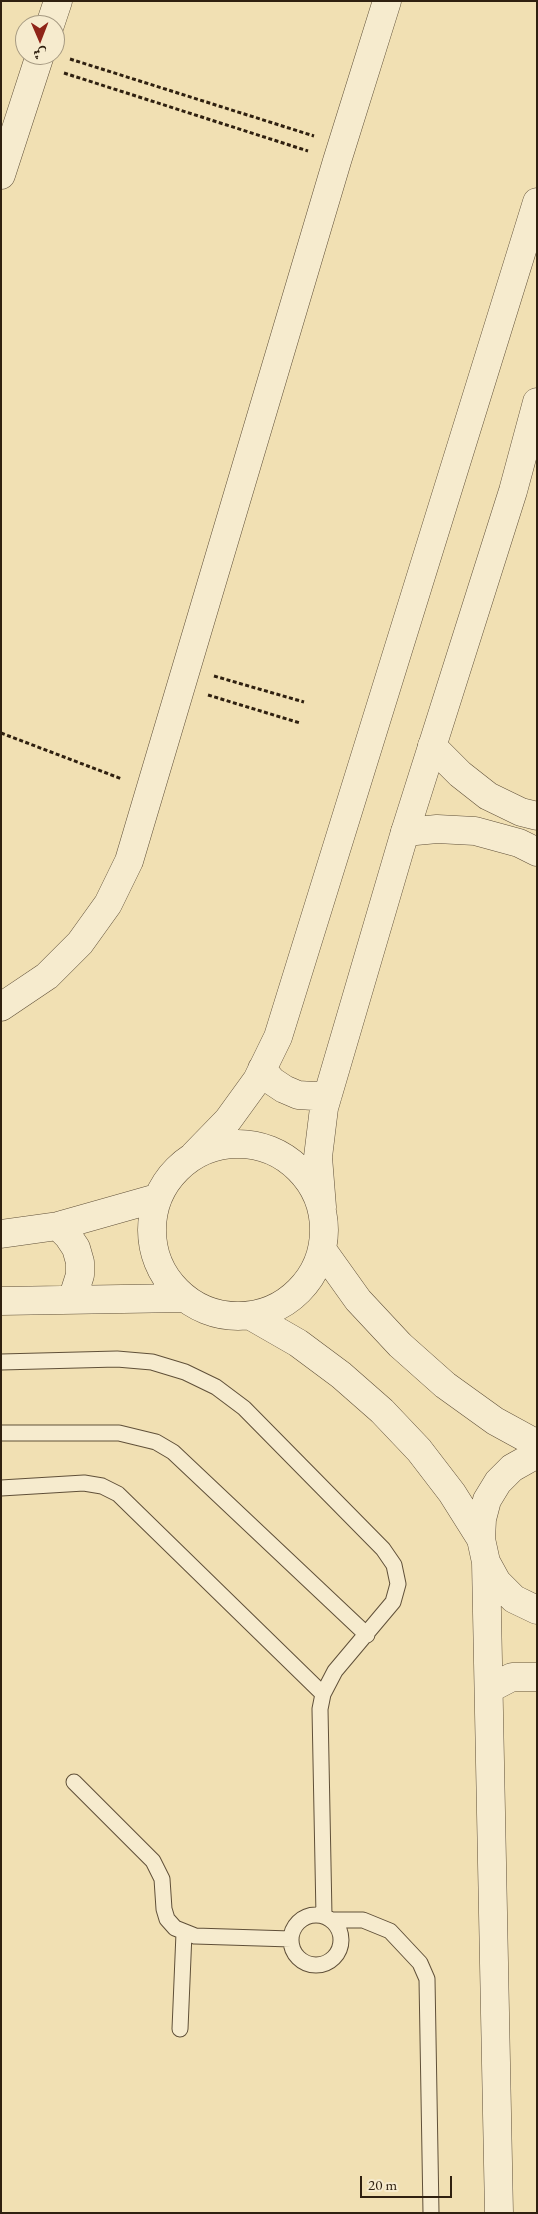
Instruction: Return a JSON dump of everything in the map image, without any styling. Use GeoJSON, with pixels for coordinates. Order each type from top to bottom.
{"type":"FeatureCollection","features":[{"type":"Feature","properties":{"kind":"street"},"geometry":{"type":"LineString","coordinates":[[53,15],[58,1]]}},
{"type":"Feature","properties":{"kind":"street"},"geometry":{"type":"LineString","coordinates":[[1,1007],[47,976],[80,943],[108,904],[129,861],[387,1]]}},
{"type":"Feature","properties":{"kind":"street"},"geometry":{"type":"LineString","coordinates":[[1,174],[45,65]]}},
{"type":"Feature","properties":{"kind":"street"},"geometry":{"type":"LineString","coordinates":[[537,202],[281,1027],[262,1069],[228,1120],[194,1155],[171,1173],[157,1198],[151,1219],[151,1242],[160,1269],[168,1282],[183,1298],[204,1310],[227,1316],[251,1316],[275,1308],[296,1295],[313,1275],[323,1251],[325,1229],[318,1157],[324,1108],[405,832],[513,491],[537,402]]}},
{"type":"Feature","properties":{"kind":"street"},"geometry":{"type":"LineString","coordinates":[[432,746],[460,774],[488,796],[521,812],[537,816]]}},
{"type":"Feature","properties":{"kind":"street"},"geometry":{"type":"LineString","coordinates":[[405,832],[437,829],[474,831],[519,843],[537,852]]}},
{"type":"Feature","properties":{"kind":"street"},"geometry":{"type":"LineString","coordinates":[[262,1069],[272,1081],[284,1089],[298,1094],[314,1096],[328,1094]]}},
{"type":"Feature","properties":{"kind":"street"},"geometry":{"type":"LineString","coordinates":[[194,1155],[224,1144],[255,1145],[285,1157],[308,1178],[322,1206]]}},
{"type":"Feature","properties":{"kind":"street"},"geometry":{"type":"LineString","coordinates":[[1,1234],[58,1226],[157,1198]]}},
{"type":"Feature","properties":{"kind":"street"},"geometry":{"type":"LineString","coordinates":[[58,1226],[76,1248],[80,1262],[80,1275],[72,1300]]}},
{"type":"Feature","properties":{"kind":"street"},"geometry":{"type":"LineString","coordinates":[[323,1251],[358,1300],[400,1345],[445,1385],[495,1420],[537,1444]]}},
{"type":"Feature","properties":{"kind":"street"},"geometry":{"type":"LineString","coordinates":[[1,1301],[183,1298]]}},
{"type":"Feature","properties":{"kind":"street"},"geometry":{"type":"LineString","coordinates":[[251,1316],[298,1343],[341,1375],[382,1411],[419,1450],[452,1494],[483,1551],[497,1582],[514,1599],[537,1610]]}},
{"type":"Feature","properties":{"kind":"street"},"geometry":{"type":"LineString","coordinates":[[499,2213],[489,1689],[482,1519],[487,1500],[498,1482],[512,1468],[537,1454]]}},
{"type":"Feature","properties":{"kind":"street"},"geometry":{"type":"LineString","coordinates":[[489,1689],[512,1677],[537,1677]]}},
{"type":"Feature","properties":{"kind":"lane"},"geometry":{"type":"LineString","coordinates":[[1,1362],[117,1359],[152,1362],[185,1372],[216,1387],[244,1408],[383,1549],[394,1565],[398,1584],[393,1602],[335,1671],[323,1694],[320,1724],[329,1918],[339,1928],[342,1946],[331,1961],[313,1966],[304,1963],[296,1956],[292,1948],[291,1939],[293,1929],[298,1922],[315,1914],[329,1918],[363,1920],[390,1931],[420,1963],[427,1979],[431,2213]]}},
{"type":"Feature","properties":{"kind":"lane"},"geometry":{"type":"LineString","coordinates":[[1,1433],[119,1433],[156,1442],[173,1452],[366,1635]]}},
{"type":"Feature","properties":{"kind":"lane"},"geometry":{"type":"LineString","coordinates":[[1,1488],[84,1483],[102,1486],[118,1494],[323,1694]]}},
{"type":"Feature","properties":{"kind":"lane"},"geometry":{"type":"LineString","coordinates":[[74,1782],[153,1861],[162,1879],[164,1909],[167,1919],[184,1933],[195,1936],[291,1939]]}},
{"type":"Feature","properties":{"kind":"lane"},"geometry":{"type":"LineString","coordinates":[[180,2029],[184,1933]]}},
{"type":"Feature","properties":{"kind":"path"},"geometry":{"type":"LineString","coordinates":[[65,65],[340,153]]}},
{"type":"Feature","properties":{"kind":"path"},"geometry":{"type":"LineString","coordinates":[[65,65],[340,153]]}},
{"type":"Feature","properties":{"kind":"path"},"geometry":{"type":"LineString","coordinates":[[185,678],[304,702]]}},
{"type":"Feature","properties":{"kind":"path"},"geometry":{"type":"LineString","coordinates":[[185,678],[300,723]]}},
{"type":"Feature","properties":{"kind":"path"},"geometry":{"type":"LineString","coordinates":[[1,733],[150,789]]}}]}
